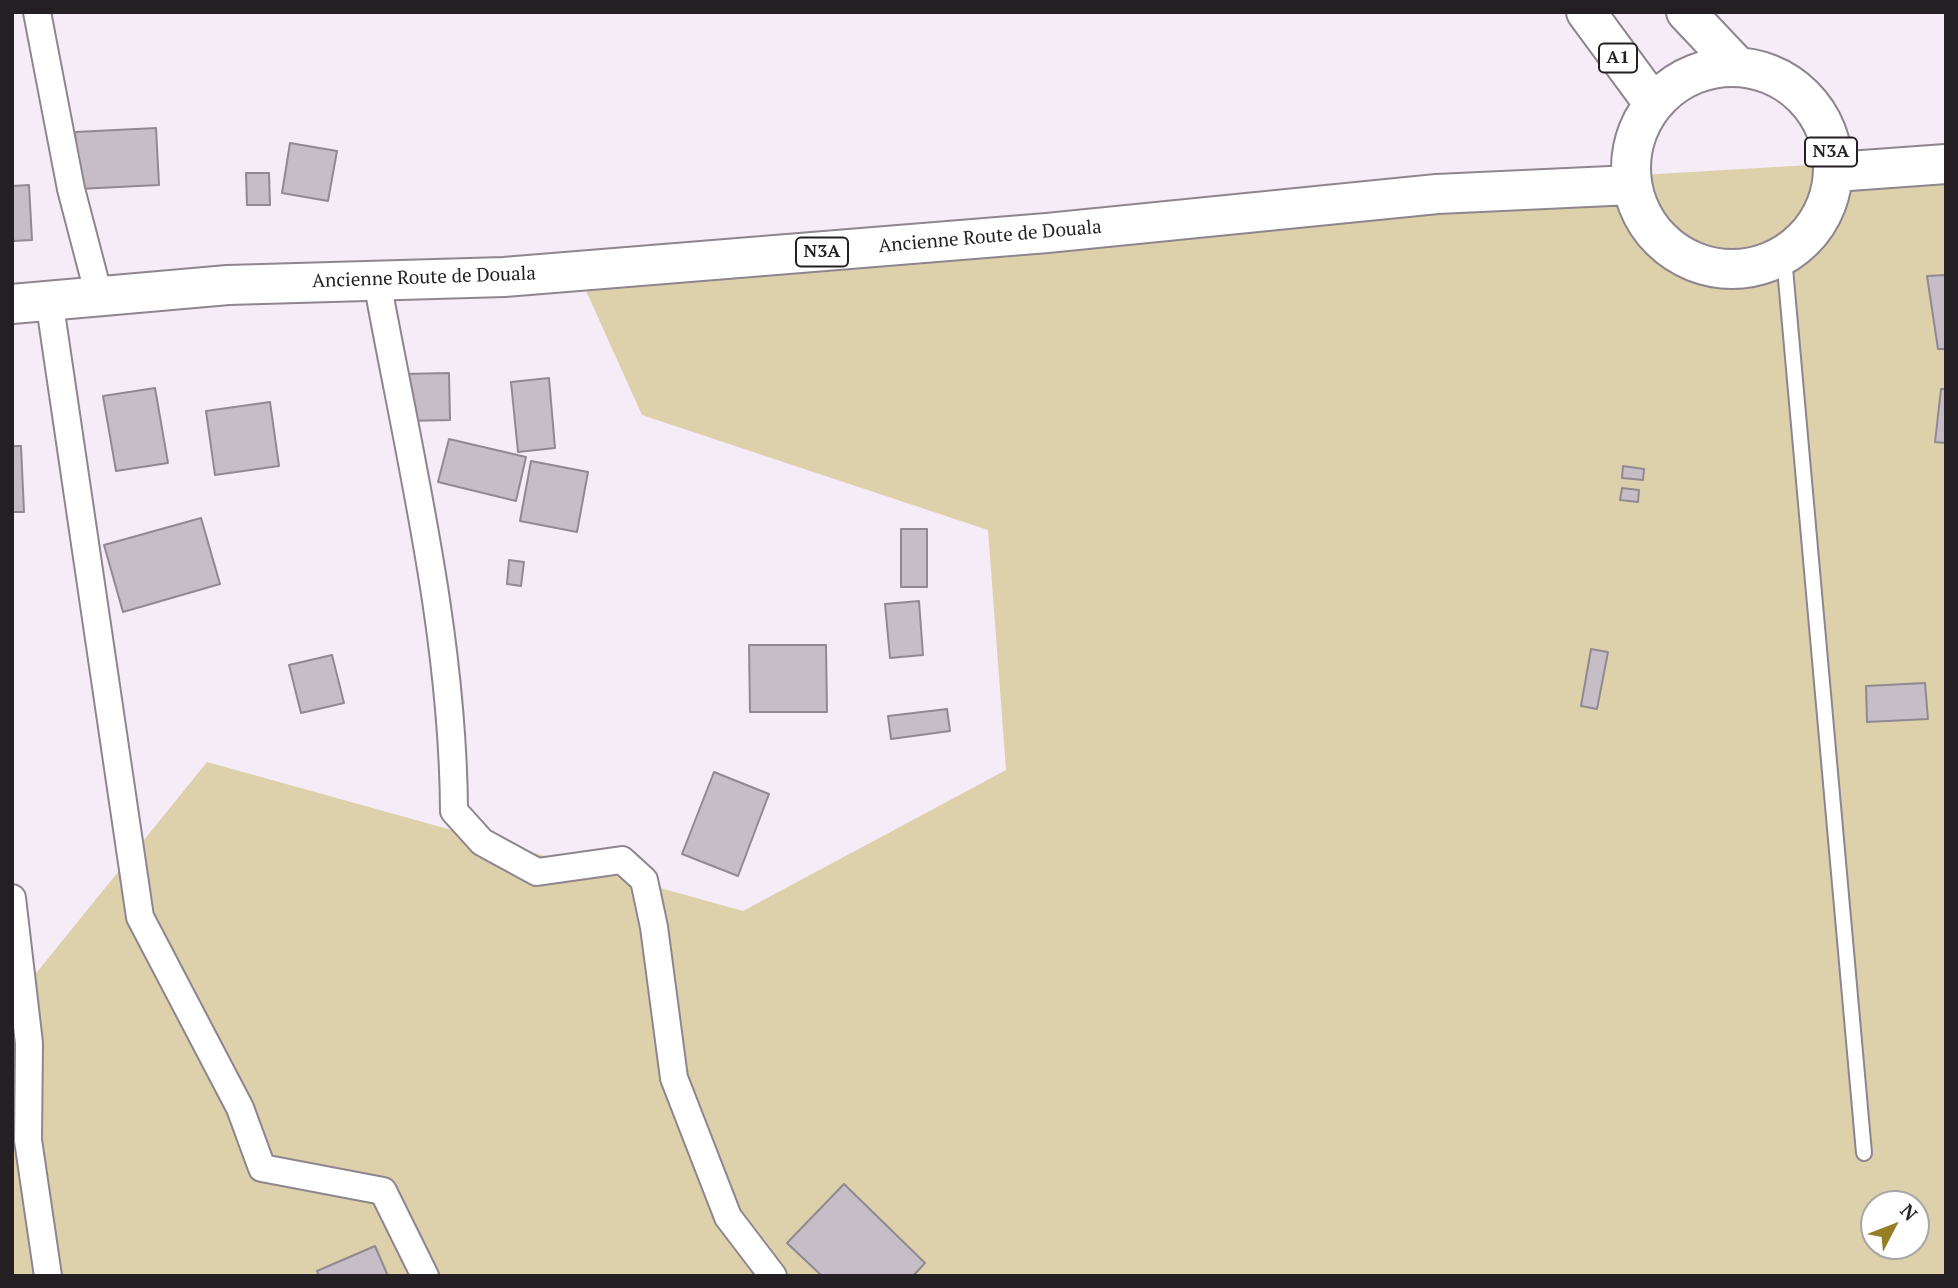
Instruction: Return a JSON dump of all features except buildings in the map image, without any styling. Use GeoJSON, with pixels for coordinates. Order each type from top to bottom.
{"type":"FeatureCollection","features":[{"type":"Feature","properties":{"kind":"highway","name":"A1"},"geometry":{"type":"LineString","coordinates":[[1586,12],[1653,103]]}},
{"type":"Feature","properties":{"kind":"highway"},"geometry":{"type":"LineString","coordinates":[[1686,12],[1737,66]]}},
{"type":"Feature","properties":{"kind":"highway","name":"N3A"},"geometry":{"type":"LineString","coordinates":[[1737,66],[1788,81],[1824,121],[1835,172],[1828,206],[1811,236],[1784,257],[1737,271],[1689,261],[1651,230],[1632,185],[1633,146],[1638,127],[1653,103],[1676,82],[1696,73],[1706,69],[1737,66]]}},
{"type":"Feature","properties":{"kind":"highway","name":"N3A"},"geometry":{"type":"LineString","coordinates":[[1835,172],[1946,164]]}},
{"type":"Feature","properties":{"kind":"highway","name":"Ancienne Route de Douala"},"geometry":{"type":"LineString","coordinates":[[12,304],[228,285],[505,277],[1047,233],[1437,194],[1632,185]]}},
{"type":"Feature","properties":{"kind":"street"},"geometry":{"type":"LineString","coordinates":[[37,12],[71,189],[99,296]]}},
{"type":"Feature","properties":{"kind":"street"},"geometry":{"type":"LineString","coordinates":[[377,281],[435,600],[453,735],[454,811],[482,842],[537,872],[622,860],[644,880],[654,927],[674,1077],[728,1217],[773,1276]]}},
{"type":"Feature","properties":{"kind":"street"},"geometry":{"type":"LineString","coordinates":[[49,299],[140,917],[240,1108],[262,1168],[383,1191],[425,1276]]}},
{"type":"Feature","properties":{"kind":"street"},"geometry":{"type":"LineString","coordinates":[[12,898],[29,1043],[28,1140],[48,1276]]}},
{"type":"Feature","properties":{"kind":"lane"},"geometry":{"type":"LineString","coordinates":[[1784,257],[1864,1153]]}},
{"type":"Feature","properties":{"kind":"shaded area"},"geometry":{"type":"Polygon","coordinates":[[[1946,157],[1946,1276],[12,1276],[12,1003],[207,762],[743,911],[1006,770],[988,530],[642,415],[569,253],[1504,183],[1946,157]]]}}]}
